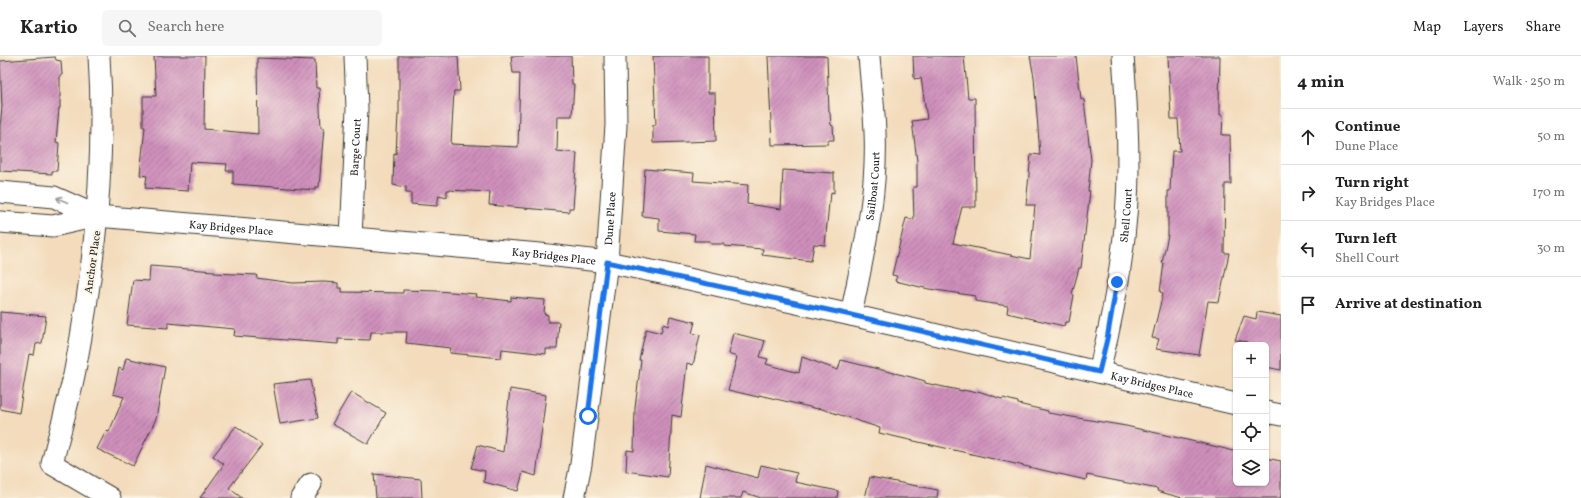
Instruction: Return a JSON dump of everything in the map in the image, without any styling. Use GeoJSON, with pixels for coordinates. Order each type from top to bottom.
{"type":"FeatureCollection","features":[{"type":"Feature","properties":{"kind":"street","name":"Anchor Place"},"geometry":{"type":"LineString","coordinates":[[99,56],[102,98],[101,176],[94,252],[75,371],[52,464],[110,498]]}},
{"type":"Feature","properties":{"kind":"street","name":"Barge Court"},"geometry":{"type":"LineString","coordinates":[[351,237],[357,109],[355,56]]}},
{"type":"Feature","properties":{"kind":"street","name":"Dune Place"},"geometry":{"type":"LineString","coordinates":[[574,498],[581,464],[607,262],[616,125],[615,56]]}},
{"type":"Feature","properties":{"kind":"street","name":"Sailboat Court"},"geometry":{"type":"LineString","coordinates":[[851,315],[868,229],[874,181],[875,133],[869,56]]}},
{"type":"Feature","properties":{"kind":"street","name":"Shell Court"},"geometry":{"type":"LineString","coordinates":[[1099,372],[1107,339],[1125,224],[1128,169],[1127,113],[1123,56]]}},
{"type":"Feature","properties":{"kind":"street","name":"Kay Bridges Place"},"geometry":{"type":"LineString","coordinates":[[0,192],[54,197],[98,216]]}},
{"type":"Feature","properties":{"kind":"street","name":"Kay Bridges Place"},"geometry":{"type":"LineString","coordinates":[[0,222],[53,226],[98,216],[540,254],[607,262],[851,315],[1233,403]]}},
{"type":"Feature","properties":{"kind":"street"},"geometry":{"type":"LineString","coordinates":[[1269,413],[1281,415]]}},
{"type":"Feature","properties":{"kind":"building"},"geometry":{"type":"Polygon","coordinates":[[[154,56],[205,56],[204,129],[258,134],[257,58],[315,60],[316,88],[319,88],[321,128],[324,128],[319,187],[315,187],[315,190],[233,184],[233,171],[226,171],[227,164],[190,162],[188,191],[145,188],[147,176],[140,175],[145,127],[143,127],[143,96],[156,96],[154,56]]]}},
{"type":"Feature","properties":{"kind":"building"},"geometry":{"type":"Polygon","coordinates":[[[399,56],[458,56],[460,91],[454,91],[451,144],[518,147],[520,73],[513,73],[511,56],[571,56],[572,84],[574,84],[572,116],[558,116],[557,151],[577,153],[573,208],[569,208],[569,212],[489,205],[490,192],[447,190],[447,197],[439,195],[437,206],[411,204],[411,193],[406,193],[406,187],[393,185],[394,153],[396,154],[398,114],[399,115],[399,56]]]}},
{"type":"Feature","properties":{"kind":"building"},"geometry":{"type":"Polygon","coordinates":[[[653,56],[708,56],[708,93],[715,93],[716,141],[653,143],[653,125],[656,125],[653,56]]]}},
{"type":"Feature","properties":{"kind":"building"},"geometry":{"type":"Polygon","coordinates":[[[768,56],[827,57],[829,112],[831,125],[833,126],[834,140],[828,140],[828,144],[772,145],[768,56]]]}},
{"type":"Feature","properties":{"kind":"building"},"geometry":{"type":"Polygon","coordinates":[[[913,56],[964,56],[968,98],[975,98],[976,207],[962,207],[953,243],[1030,259],[1035,205],[1026,205],[1031,154],[1040,155],[1034,77],[1030,56],[1076,56],[1081,99],[1084,100],[1091,160],[1088,191],[1090,191],[1081,268],[1079,268],[1072,294],[1074,295],[1069,322],[1065,322],[1064,326],[1007,313],[1008,306],[975,301],[975,296],[929,289],[895,281],[897,276],[892,275],[906,218],[914,220],[913,187],[917,187],[917,161],[912,121],[927,119],[921,78],[914,79],[913,56]]]}},
{"type":"Feature","properties":{"kind":"building"},"geometry":{"type":"Polygon","coordinates":[[[1168,56],[1220,56],[1219,103],[1220,115],[1223,115],[1222,135],[1230,135],[1231,184],[1225,184],[1224,253],[1229,253],[1219,302],[1208,301],[1199,355],[1156,349],[1159,339],[1152,338],[1163,293],[1160,292],[1164,263],[1162,263],[1168,235],[1168,191],[1170,191],[1172,151],[1180,151],[1178,119],[1171,119],[1168,56]]]}},
{"type":"Feature","properties":{"kind":"building"},"geometry":{"type":"Polygon","coordinates":[[[55,57],[56,60],[61,61],[62,75],[60,75],[60,108],[56,142],[59,143],[57,171],[52,171],[52,174],[0,171],[0,127],[2,106],[0,61],[55,57]]]}},
{"type":"Feature","properties":{"kind":"building"},"geometry":{"type":"Polygon","coordinates":[[[645,169],[694,173],[693,181],[748,185],[747,204],[781,209],[783,170],[834,173],[834,193],[831,192],[829,203],[825,245],[814,244],[811,261],[762,255],[763,249],[724,246],[724,244],[711,244],[710,241],[694,241],[695,234],[659,231],[659,218],[642,216],[645,169]]]}},
{"type":"Feature","properties":{"kind":"building"},"geometry":{"type":"Polygon","coordinates":[[[150,266],[214,271],[214,273],[257,275],[256,278],[293,283],[338,283],[338,288],[342,288],[342,292],[403,293],[403,290],[437,291],[477,294],[476,297],[511,301],[511,297],[545,300],[544,314],[548,315],[548,322],[559,322],[557,349],[546,349],[546,354],[502,349],[501,358],[450,353],[451,348],[406,343],[407,332],[371,332],[370,340],[338,339],[338,344],[234,336],[235,329],[168,323],[168,328],[127,325],[133,280],[149,281],[150,266]]]}},
{"type":"Feature","properties":{"kind":"building"},"geometry":{"type":"Polygon","coordinates":[[[0,312],[46,316],[42,343],[36,344],[34,355],[29,354],[19,413],[0,409],[0,312]]]}},
{"type":"Feature","properties":{"kind":"building"},"geometry":{"type":"Polygon","coordinates":[[[1257,312],[1281,316],[1281,370],[1269,368],[1269,342],[1247,342],[1235,340],[1244,316],[1256,319],[1257,312]]]}},
{"type":"Feature","properties":{"kind":"building"},"geometry":{"type":"Polygon","coordinates":[[[670,316],[695,322],[692,333],[700,335],[693,365],[687,363],[681,417],[672,415],[668,477],[626,471],[627,450],[634,451],[635,408],[641,360],[639,360],[646,329],[661,333],[663,324],[668,326],[670,316]]]}},
{"type":"Feature","properties":{"kind":"building"},"geometry":{"type":"Polygon","coordinates":[[[733,333],[765,341],[760,357],[768,359],[766,364],[799,373],[802,357],[838,370],[841,360],[911,377],[925,381],[925,383],[963,391],[977,393],[978,391],[1002,399],[1018,402],[1018,404],[1048,411],[1048,413],[1126,426],[1222,448],[1233,451],[1233,486],[1269,486],[1269,459],[1281,461],[1281,498],[1182,498],[1157,491],[1158,489],[1087,475],[1086,480],[879,433],[880,428],[819,408],[728,390],[737,357],[728,354],[733,333]]]}},
{"type":"Feature","properties":{"kind":"building"},"geometry":{"type":"Polygon","coordinates":[[[126,358],[165,367],[156,419],[133,466],[97,449],[106,431],[109,432],[124,397],[113,394],[119,368],[123,370],[126,358]]]}},
{"type":"Feature","properties":{"kind":"building"},"geometry":{"type":"Polygon","coordinates":[[[310,380],[318,418],[280,424],[273,384],[310,380]]]}},
{"type":"Feature","properties":{"kind":"building"},"geometry":{"type":"Polygon","coordinates":[[[510,389],[546,395],[536,476],[523,472],[518,491],[484,482],[485,471],[471,468],[478,445],[503,452],[510,389]]]}},
{"type":"Feature","properties":{"kind":"building"},"geometry":{"type":"Polygon","coordinates":[[[351,392],[386,413],[368,444],[332,424],[351,392]]]}},
{"type":"Feature","properties":{"kind":"building"},"geometry":{"type":"Polygon","coordinates":[[[236,426],[262,445],[229,488],[242,498],[200,498],[224,464],[213,456],[236,426]]]}},
{"type":"Feature","properties":{"kind":"building"},"geometry":{"type":"Polygon","coordinates":[[[706,464],[758,478],[761,465],[797,473],[795,482],[838,491],[837,498],[761,498],[743,492],[741,498],[700,498],[706,464]]]}},
{"type":"Feature","properties":{"kind":"building"},"geometry":{"type":"Polygon","coordinates":[[[374,474],[421,479],[422,498],[376,498],[374,474]]]}},
{"type":"Feature","properties":{"kind":"building"},"geometry":{"type":"Polygon","coordinates":[[[870,477],[938,490],[937,498],[865,498],[870,477]]]}},
{"type":"Feature","properties":{"kind":"route"},"geometry":{"type":"LineString","coordinates":[[588,416],[607,262],[851,315],[1099,372],[1107,339],[1117,282]]}}]}
